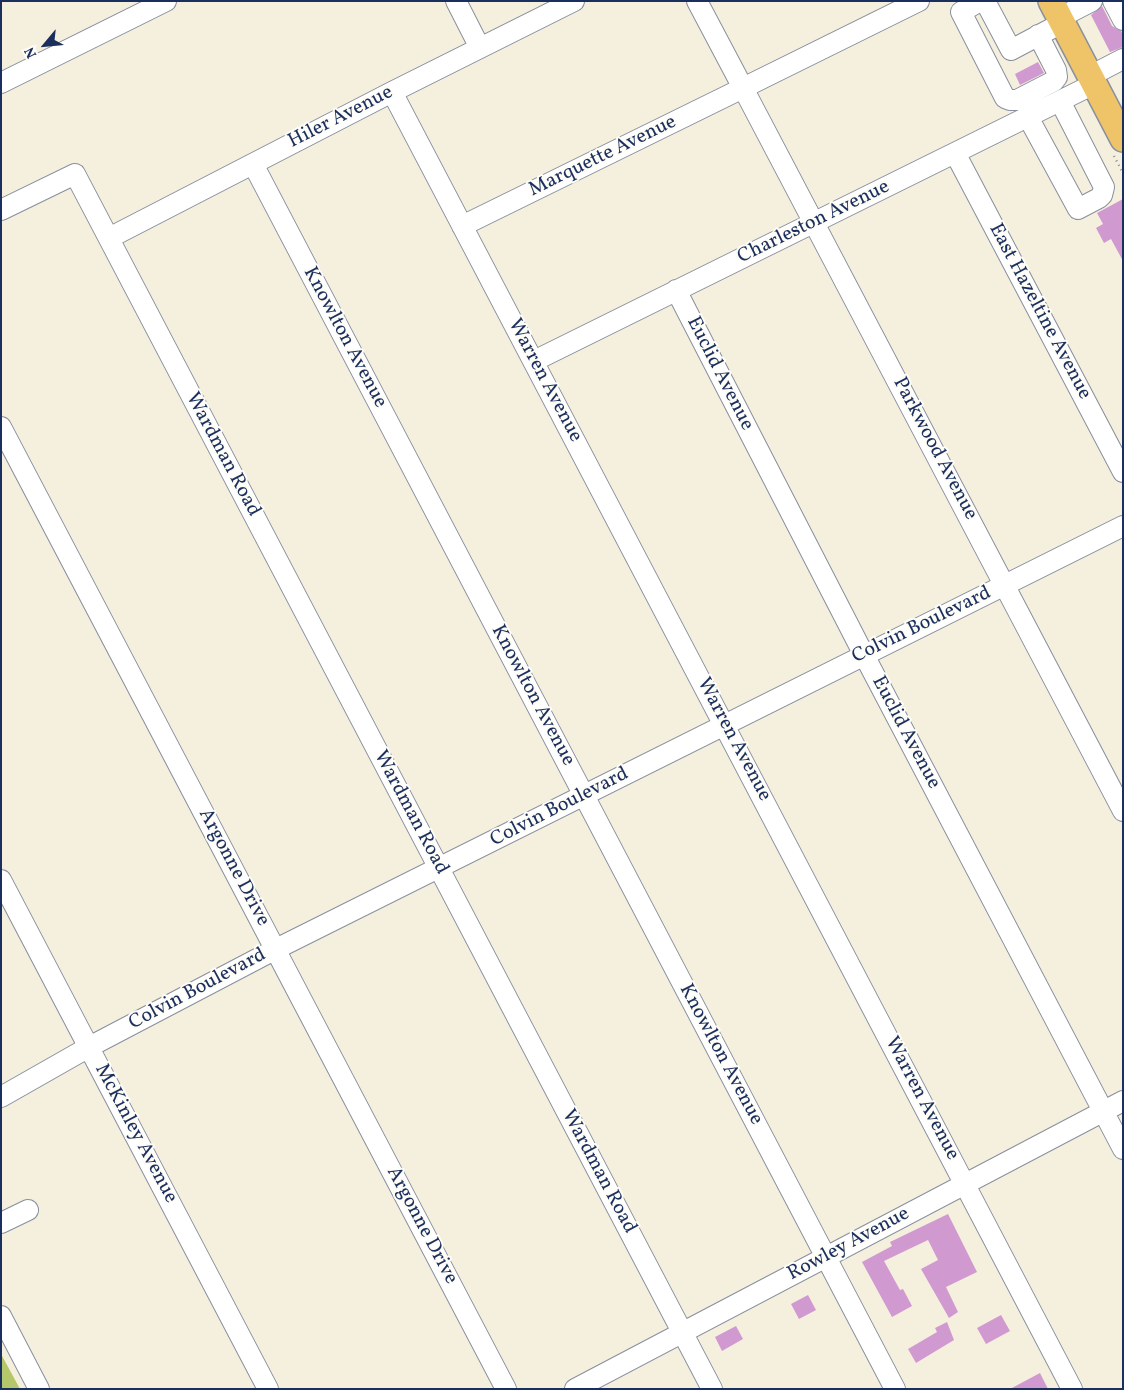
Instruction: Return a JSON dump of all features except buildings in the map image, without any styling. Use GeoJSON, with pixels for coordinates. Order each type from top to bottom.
{"type":"FeatureCollection","features":[{"type":"Feature","properties":{"kind":"main road"},"geometry":{"type":"LineString","coordinates":[[1057,14],[1122,137]]}},
{"type":"Feature","properties":{"kind":"street"},"geometry":{"type":"LineString","coordinates":[[1,83],[166,1]]}},
{"type":"Feature","properties":{"kind":"street","name":"Hiler Avenue"},"geometry":{"type":"LineString","coordinates":[[109,238],[392,92],[574,1]]}},
{"type":"Feature","properties":{"kind":"street","name":"Parkwood Avenue"},"geometry":{"type":"LineString","coordinates":[[697,1],[815,222],[1123,812]]}},
{"type":"Feature","properties":{"kind":"street","name":"Marquette Avenue"},"geometry":{"type":"LineString","coordinates":[[462,226],[919,1]]}},
{"type":"Feature","properties":{"kind":"street"},"geometry":{"type":"LineString","coordinates":[[980,1],[961,12],[1005,98],[1017,100],[1054,81],[1057,77],[1056,70],[1038,36]]}},
{"type":"Feature","properties":{"kind":"street"},"geometry":{"type":"LineString","coordinates":[[985,1],[1011,50],[1038,36],[1057,14],[1092,1]]}},
{"type":"Feature","properties":{"kind":"street"},"geometry":{"type":"LineString","coordinates":[[1113,1],[1123,20]]}},
{"type":"Feature","properties":{"kind":"street"},"geometry":{"type":"LineString","coordinates":[[456,2],[480,48]]}},
{"type":"Feature","properties":{"kind":"street","name":"Charleston Avenue"},"geometry":{"type":"LineString","coordinates":[[534,361],[1060,101],[1123,59]]}},
{"type":"Feature","properties":{"kind":"street","name":"Warren Avenue"},"geometry":{"type":"LineString","coordinates":[[392,92],[1072,1389]]}},
{"type":"Feature","properties":{"kind":"street"},"geometry":{"type":"LineString","coordinates":[[1028,117],[1078,209],[1099,198],[1104,187],[1060,101]]}},
{"type":"Feature","properties":{"kind":"street","name":"East Hazeltine Avenue"},"geometry":{"type":"LineString","coordinates":[[955,153],[1123,472]]}},
{"type":"Feature","properties":{"kind":"street","name":"Knowlton Avenue"},"geometry":{"type":"LineString","coordinates":[[253,164],[895,1389]]}},
{"type":"Feature","properties":{"kind":"street","name":"Wardman Road"},"geometry":{"type":"LineString","coordinates":[[1,210],[75,174],[712,1389]]}},
{"type":"Feature","properties":{"kind":"street","name":"Euclid Avenue"},"geometry":{"type":"LineString","coordinates":[[676,290],[864,655],[1123,1149]]}},
{"type":"Feature","properties":{"kind":"street","name":"Argonne Drive"},"geometry":{"type":"LineString","coordinates":[[1,427],[506,1389]]}},
{"type":"Feature","properties":{"kind":"street","name":"Colvin Boulevard"},"geometry":{"type":"LineString","coordinates":[[1,1097],[89,1047],[276,949],[1123,526]]}},
{"type":"Feature","properties":{"kind":"street","name":"McKinley Avenue"},"geometry":{"type":"LineString","coordinates":[[1,880],[268,1389]]}},
{"type":"Feature","properties":{"kind":"street","name":"Rowley Avenue"},"geometry":{"type":"LineString","coordinates":[[575,1389],[1123,1101]]}},
{"type":"Feature","properties":{"kind":"street"},"geometry":{"type":"LineString","coordinates":[[1,1223],[28,1210]]}},
{"type":"Feature","properties":{"kind":"street"},"geometry":{"type":"LineString","coordinates":[[1,1316],[39,1389]]}},
{"type":"Feature","properties":{"kind":"green space"},"geometry":{"type":"Polygon","coordinates":[[[1,1354],[20,1389],[1,1389],[1,1354]]]}}]}
